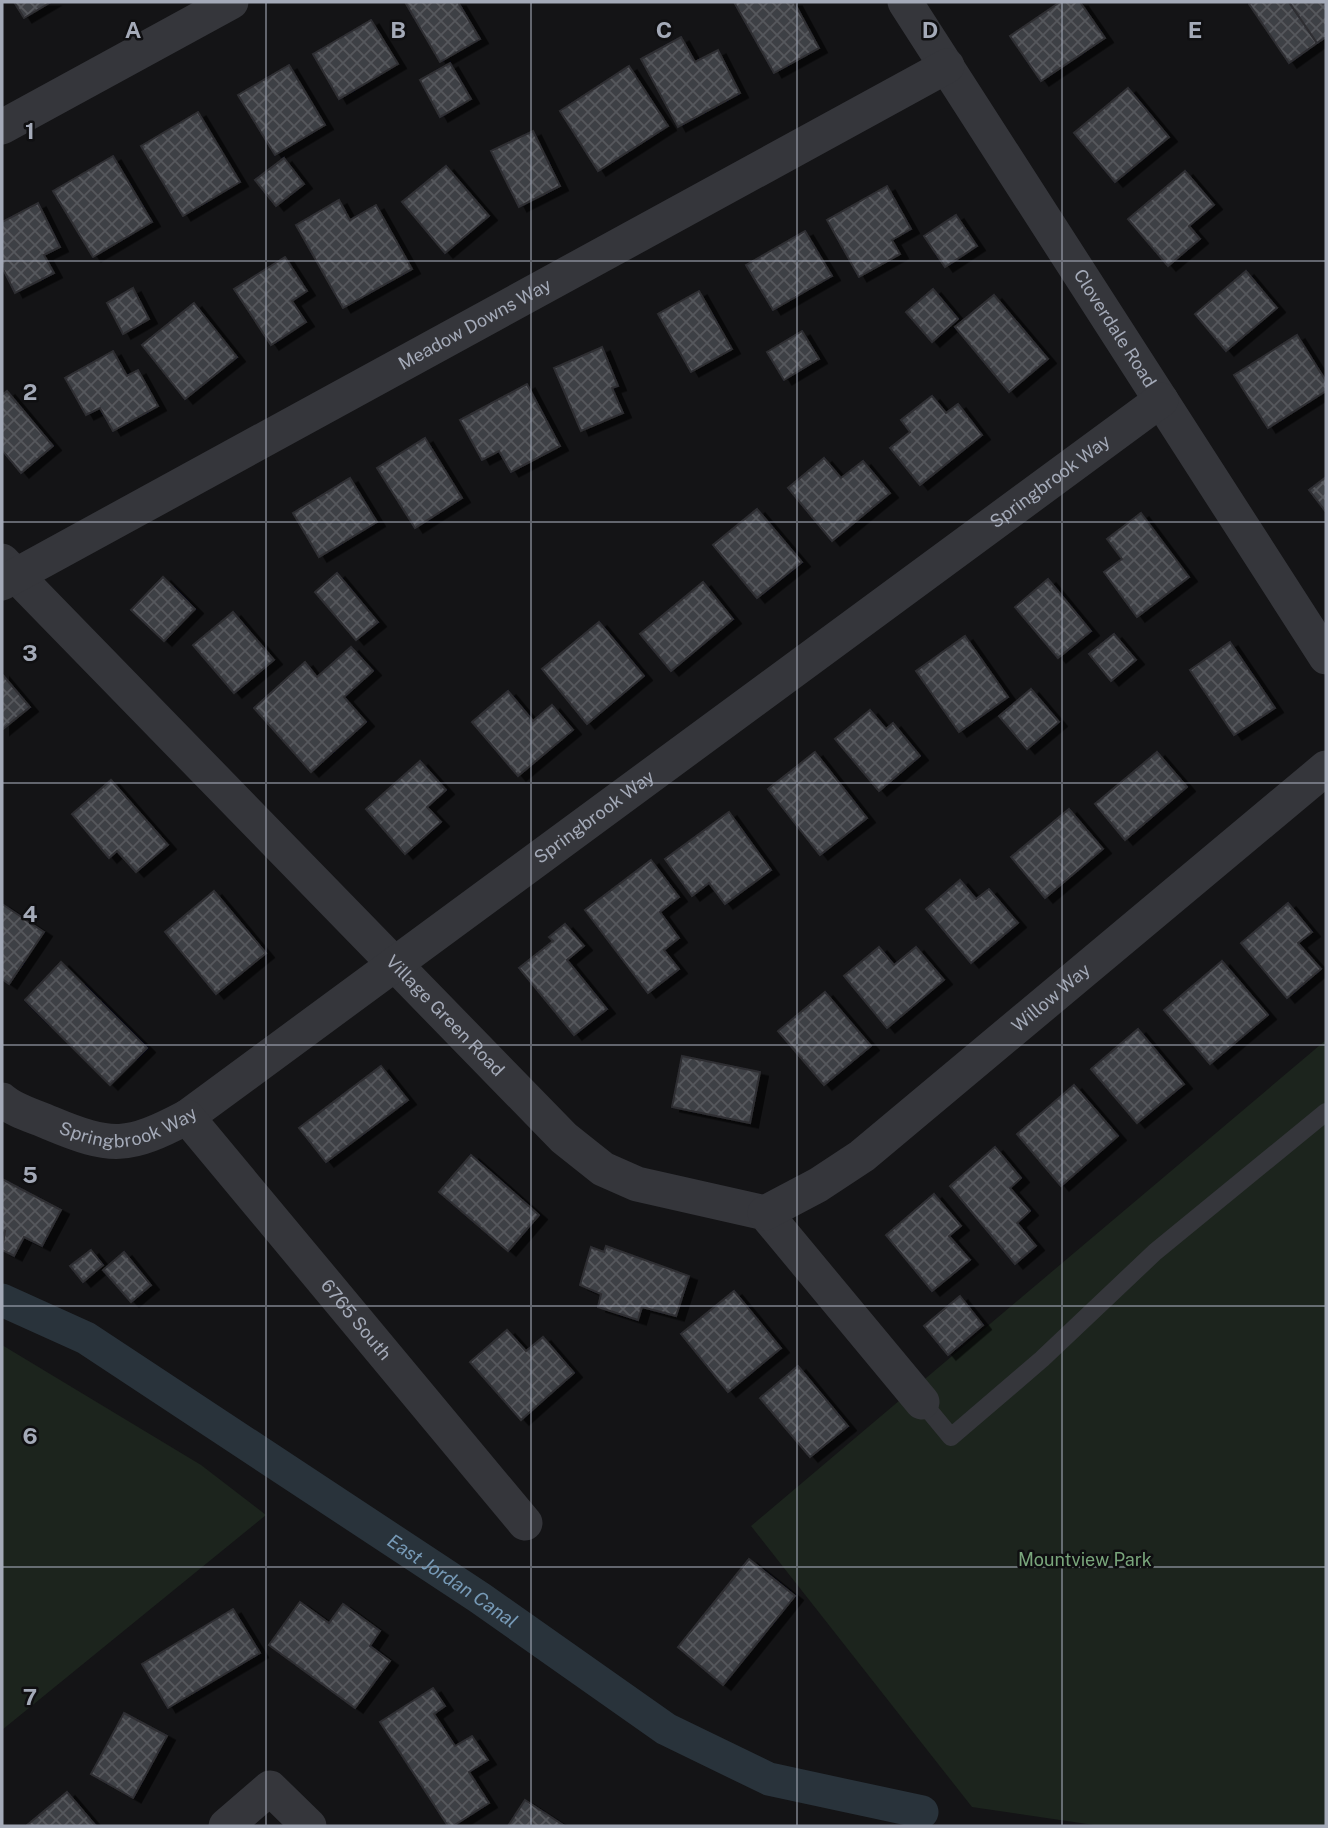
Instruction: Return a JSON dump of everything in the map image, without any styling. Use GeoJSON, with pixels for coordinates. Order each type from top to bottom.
{"type":"FeatureCollection","features":[{"type":"Feature","properties":{"kind":"street"},"geometry":{"type":"LineString","coordinates":[[2,127],[231,2]]}},
{"type":"Feature","properties":{"kind":"street","name":"Cloverdale Road"},"geometry":{"type":"LineString","coordinates":[[905,2],[1326,657]]}},
{"type":"Feature","properties":{"kind":"street","name":"Meadow Downs Way"},"geometry":{"type":"LineString","coordinates":[[7,574],[947,66]]}},
{"type":"Feature","properties":{"kind":"street","name":"Springbrook Way"},"geometry":{"type":"LineString","coordinates":[[2,1100],[88,1139],[117,1143],[147,1138],[187,1117],[1161,400]]}},
{"type":"Feature","properties":{"kind":"street","name":"Village Green Road"},"geometry":{"type":"LineString","coordinates":[[7,574],[564,1138],[603,1169],[637,1184],[765,1213]]}},
{"type":"Feature","properties":{"kind":"street","name":"Willow Way"},"geometry":{"type":"LineString","coordinates":[[765,1213],[818,1185],[862,1156],[1326,768]]}},
{"type":"Feature","properties":{"kind":"street","name":"6765 South"},"geometry":{"type":"LineString","coordinates":[[187,1117],[524,1522]]}},
{"type":"Feature","properties":{"kind":"street"},"geometry":{"type":"LineString","coordinates":[[765,1213],[922,1402]]}},
{"type":"Feature","properties":{"kind":"street"},"geometry":{"type":"LineString","coordinates":[[226,1826],[270,1788],[309,1826]]}},
{"type":"Feature","properties":{"kind":"lane"},"geometry":{"type":"LineString","coordinates":[[922,1402],[951,1437],[1041,1359],[1155,1252],[1326,1112]]}},
{"type":"Feature","properties":{"kind":"green space","name":"Mountview Park"},"geometry":{"type":"Polygon","coordinates":[[[1326,1040],[1326,1826],[1101,1826],[972,1807],[751,1526],[1326,1040]]]}},
{"type":"Feature","properties":{"kind":"green space"},"geometry":{"type":"Polygon","coordinates":[[[2,1345],[201,1465],[266,1515],[2,1730],[2,1345]]]}},
{"type":"Feature","properties":{"kind":"building"},"geometry":{"type":"Polygon","coordinates":[[[14,2],[51,2],[24,18],[14,2]]]}},
{"type":"Feature","properties":{"kind":"building"},"geometry":{"type":"Polygon","coordinates":[[[405,2],[458,2],[480,39],[440,62],[405,2]]]}},
{"type":"Feature","properties":{"kind":"building"},"geometry":{"type":"Polygon","coordinates":[[[734,2],[794,2],[819,48],[774,73],[734,2]]]}},
{"type":"Feature","properties":{"kind":"building"},"geometry":{"type":"Polygon","coordinates":[[[1060,2],[1080,2],[1105,38],[1041,81],[1010,36],[1060,2]]]}},
{"type":"Feature","properties":{"kind":"building"},"geometry":{"type":"Polygon","coordinates":[[[1289,2],[1317,43],[1289,63],[1249,4],[1289,2]]]}},
{"type":"Feature","properties":{"kind":"building"},"geometry":{"type":"Polygon","coordinates":[[[1289,2],[1326,2],[1326,37],[1317,43],[1289,2]]]}},
{"type":"Feature","properties":{"kind":"building"},"geometry":{"type":"Polygon","coordinates":[[[371,20],[398,64],[339,99],[313,54],[371,20]]]}},
{"type":"Feature","properties":{"kind":"building"},"geometry":{"type":"Polygon","coordinates":[[[681,37],[695,62],[718,50],[740,93],[678,127],[641,59],[681,37]]]}},
{"type":"Feature","properties":{"kind":"building"},"geometry":{"type":"Polygon","coordinates":[[[450,63],[471,99],[440,117],[420,80],[450,63]]]}},
{"type":"Feature","properties":{"kind":"building"},"geometry":{"type":"Polygon","coordinates":[[[289,65],[325,125],[275,155],[238,95],[289,65]]]}},
{"type":"Feature","properties":{"kind":"building"},"geometry":{"type":"Polygon","coordinates":[[[629,66],[668,126],[598,171],[560,111],[629,66]]]}},
{"type":"Feature","properties":{"kind":"building"},"geometry":{"type":"Polygon","coordinates":[[[1128,88],[1169,137],[1115,182],[1074,133],[1128,88]]]}},
{"type":"Feature","properties":{"kind":"building"},"geometry":{"type":"Polygon","coordinates":[[[198,112],[240,182],[183,216],[141,146],[198,112]]]}},
{"type":"Feature","properties":{"kind":"building"},"geometry":{"type":"Polygon","coordinates":[[[533,131],[560,186],[519,207],[491,151],[533,131]]]}},
{"type":"Feature","properties":{"kind":"building"},"geometry":{"type":"Polygon","coordinates":[[[113,156],[152,222],[93,257],[53,191],[113,156]]]}},
{"type":"Feature","properties":{"kind":"building"},"geometry":{"type":"Polygon","coordinates":[[[284,158],[304,184],[276,206],[255,180],[284,158]]]}},
{"type":"Feature","properties":{"kind":"building"},"geometry":{"type":"Polygon","coordinates":[[[446,166],[489,216],[445,253],[402,202],[446,166]]]}},
{"type":"Feature","properties":{"kind":"building"},"geometry":{"type":"Polygon","coordinates":[[[1185,171],[1214,205],[1189,226],[1200,239],[1168,266],[1128,219],[1185,171]]]}},
{"type":"Feature","properties":{"kind":"building"},"geometry":{"type":"Polygon","coordinates":[[[887,186],[911,229],[892,240],[900,254],[859,277],[827,220],[887,186]]]}},
{"type":"Feature","properties":{"kind":"building"},"geometry":{"type":"Polygon","coordinates":[[[339,200],[350,220],[376,205],[412,269],[343,308],[296,225],[339,200]]]}},
{"type":"Feature","properties":{"kind":"building"},"geometry":{"type":"Polygon","coordinates":[[[38,203],[60,247],[44,255],[54,273],[15,293],[2,267],[2,222],[38,203]]]}},
{"type":"Feature","properties":{"kind":"building"},"geometry":{"type":"Polygon","coordinates":[[[956,215],[977,246],[945,267],[924,236],[956,215]]]}},
{"type":"Feature","properties":{"kind":"building"},"geometry":{"type":"Polygon","coordinates":[[[805,231],[832,276],[773,310],[746,265],[805,231]]]}},
{"type":"Feature","properties":{"kind":"building"},"geometry":{"type":"Polygon","coordinates":[[[285,257],[307,291],[292,301],[306,322],[271,345],[234,289],[285,257]]]}},
{"type":"Feature","properties":{"kind":"building"},"geometry":{"type":"Polygon","coordinates":[[[1246,271],[1277,308],[1226,351],[1195,314],[1246,271]]]}},
{"type":"Feature","properties":{"kind":"building"},"geometry":{"type":"Polygon","coordinates":[[[133,288],[149,319],[123,334],[107,303],[133,288]]]}},
{"type":"Feature","properties":{"kind":"building"},"geometry":{"type":"Polygon","coordinates":[[[933,289],[958,319],[932,342],[906,312],[933,289]]]}},
{"type":"Feature","properties":{"kind":"building"},"geometry":{"type":"Polygon","coordinates":[[[699,291],[732,349],[691,372],[658,314],[699,291]]]}},
{"type":"Feature","properties":{"kind":"building"},"geometry":{"type":"Polygon","coordinates":[[[994,295],[1048,359],[1009,392],[955,327],[994,295]]]}},
{"type":"Feature","properties":{"kind":"building"},"geometry":{"type":"Polygon","coordinates":[[[194,303],[237,357],[185,399],[142,345],[194,303]]]}},
{"type":"Feature","properties":{"kind":"building"},"geometry":{"type":"Polygon","coordinates":[[[802,331],[819,359],[784,380],[767,352],[802,331]]]}},
{"type":"Feature","properties":{"kind":"building"},"geometry":{"type":"Polygon","coordinates":[[[1297,335],[1326,381],[1326,391],[1268,428],[1234,375],[1297,335]]]}},
{"type":"Feature","properties":{"kind":"building"},"geometry":{"type":"Polygon","coordinates":[[[602,347],[618,386],[612,388],[623,413],[581,431],[554,368],[602,347]]]}},
{"type":"Feature","properties":{"kind":"building"},"geometry":{"type":"Polygon","coordinates":[[[113,351],[127,376],[138,370],[158,406],[113,431],[100,408],[86,415],[65,378],[113,351]]]}},
{"type":"Feature","properties":{"kind":"building"},"geometry":{"type":"Polygon","coordinates":[[[527,384],[560,446],[511,472],[499,451],[482,460],[460,420],[527,384]]]}},
{"type":"Feature","properties":{"kind":"building"},"geometry":{"type":"Polygon","coordinates":[[[7,391],[53,446],[21,473],[2,450],[2,395],[7,391]]]}},
{"type":"Feature","properties":{"kind":"building"},"geometry":{"type":"Polygon","coordinates":[[[932,396],[946,413],[958,404],[982,435],[920,485],[890,448],[910,432],[901,420],[932,396]]]}},
{"type":"Feature","properties":{"kind":"building"},"geometry":{"type":"Polygon","coordinates":[[[425,438],[462,498],[415,528],[377,468],[425,438]]]}},
{"type":"Feature","properties":{"kind":"building"},"geometry":{"type":"Polygon","coordinates":[[[824,458],[841,478],[863,461],[890,493],[832,541],[788,488],[824,458]]]}},
{"type":"Feature","properties":{"kind":"building"},"geometry":{"type":"Polygon","coordinates":[[[1326,477],[1326,512],[1309,490],[1326,477]]]}},
{"type":"Feature","properties":{"kind":"building"},"geometry":{"type":"Polygon","coordinates":[[[350,478],[377,522],[319,557],[293,513],[350,478]]]}},
{"type":"Feature","properties":{"kind":"building"},"geometry":{"type":"Polygon","coordinates":[[[757,509],[802,562],[757,598],[713,545],[757,509]]]}},
{"type":"Feature","properties":{"kind":"building"},"geometry":{"type":"Polygon","coordinates":[[[1141,513],[1189,577],[1137,617],[1104,572],[1122,559],[1107,539],[1141,513]]]}},
{"type":"Feature","properties":{"kind":"building"},"geometry":{"type":"Polygon","coordinates":[[[337,573],[378,622],[356,640],[315,592],[337,573]]]}},
{"type":"Feature","properties":{"kind":"building"},"geometry":{"type":"Polygon","coordinates":[[[163,577],[195,609],[164,641],[131,610],[163,577]]]}},
{"type":"Feature","properties":{"kind":"building"},"geometry":{"type":"Polygon","coordinates":[[[1048,579],[1091,631],[1058,658],[1015,607],[1048,579]]]}},
{"type":"Feature","properties":{"kind":"building"},"geometry":{"type":"Polygon","coordinates":[[[703,582],[733,619],[671,671],[640,634],[703,582]]]}},
{"type":"Feature","properties":{"kind":"building"},"geometry":{"type":"Polygon","coordinates":[[[233,612],[274,660],[234,693],[193,645],[233,612]]]}},
{"type":"Feature","properties":{"kind":"building"},"geometry":{"type":"Polygon","coordinates":[[[599,622],[644,676],[587,724],[542,669],[599,622]]]}},
{"type":"Feature","properties":{"kind":"building"},"geometry":{"type":"Polygon","coordinates":[[[1114,634],[1136,660],[1111,681],[1089,654],[1114,634]]]}},
{"type":"Feature","properties":{"kind":"building"},"geometry":{"type":"Polygon","coordinates":[[[965,636],[1008,697],[959,732],[916,671],[965,636]]]}},
{"type":"Feature","properties":{"kind":"building"},"geometry":{"type":"Polygon","coordinates":[[[1230,642],[1275,708],[1234,735],[1190,670],[1230,642]]]}},
{"type":"Feature","properties":{"kind":"building"},"geometry":{"type":"Polygon","coordinates":[[[351,647],[373,671],[344,697],[366,722],[311,772],[254,708],[305,662],[317,677],[351,647]]]}},
{"type":"Feature","properties":{"kind":"building"},"geometry":{"type":"Polygon","coordinates":[[[2,674],[30,707],[2,730],[2,674]]]}},
{"type":"Feature","properties":{"kind":"building"},"geometry":{"type":"Polygon","coordinates":[[[1031,689],[1059,722],[1027,749],[999,716],[1031,689]]]}},
{"type":"Feature","properties":{"kind":"building"},"geometry":{"type":"Polygon","coordinates":[[[508,691],[533,721],[552,705],[573,730],[518,776],[472,722],[508,691]]]}},
{"type":"Feature","properties":{"kind":"building"},"geometry":{"type":"Polygon","coordinates":[[[870,710],[886,729],[893,723],[920,756],[879,791],[835,739],[870,710]]]}},
{"type":"Feature","properties":{"kind":"building"},"geometry":{"type":"Polygon","coordinates":[[[815,752],[867,818],[820,855],[768,789],[815,752]]]}},
{"type":"Feature","properties":{"kind":"building"},"geometry":{"type":"Polygon","coordinates":[[[1157,752],[1187,787],[1125,840],[1095,804],[1157,752]]]}},
{"type":"Feature","properties":{"kind":"building"},"geometry":{"type":"Polygon","coordinates":[[[420,761],[446,790],[427,807],[441,822],[405,854],[366,809],[420,761]]]}},
{"type":"Feature","properties":{"kind":"building"},"geometry":{"type":"Polygon","coordinates":[[[111,780],[168,845],[136,872],[117,851],[109,858],[72,814],[111,780]]]}},
{"type":"Feature","properties":{"kind":"building"},"geometry":{"type":"Polygon","coordinates":[[[1069,809],[1103,849],[1045,898],[1011,857],[1069,809]]]}},
{"type":"Feature","properties":{"kind":"building"},"geometry":{"type":"Polygon","coordinates":[[[729,812],[771,870],[725,904],[709,883],[692,896],[665,859],[729,812]]]}},
{"type":"Feature","properties":{"kind":"building"},"geometry":{"type":"Polygon","coordinates":[[[651,860],[679,897],[660,912],[679,938],[664,950],[679,969],[648,993],[585,910],[651,860]]]}},
{"type":"Feature","properties":{"kind":"building"},"geometry":{"type":"Polygon","coordinates":[[[960,880],[976,899],[989,889],[1018,923],[971,963],[926,909],[960,880]]]}},
{"type":"Feature","properties":{"kind":"building"},"geometry":{"type":"Polygon","coordinates":[[[214,891],[266,953],[216,994],[165,932],[214,891]]]}},
{"type":"Feature","properties":{"kind":"building"},"geometry":{"type":"Polygon","coordinates":[[[1288,903],[1312,932],[1298,943],[1321,969],[1287,998],[1241,943],[1288,903]]]}},
{"type":"Feature","properties":{"kind":"building"},"geometry":{"type":"Polygon","coordinates":[[[2,904],[44,932],[9,984],[2,979],[2,904]]]}},
{"type":"Feature","properties":{"kind":"building"},"geometry":{"type":"Polygon","coordinates":[[[565,924],[584,946],[567,960],[607,1009],[574,1035],[519,968],[553,941],[549,937],[565,924]]]}},
{"type":"Feature","properties":{"kind":"building"},"geometry":{"type":"Polygon","coordinates":[[[879,947],[894,965],[916,947],[944,980],[887,1028],[844,976],[879,947]]]}},
{"type":"Feature","properties":{"kind":"building"},"geometry":{"type":"Polygon","coordinates":[[[1222,961],[1268,1015],[1210,1064],[1164,1010],[1222,961]]]}},
{"type":"Feature","properties":{"kind":"building"},"geometry":{"type":"Polygon","coordinates":[[[61,962],[147,1048],[110,1085],[25,1000],[61,962]]]}},
{"type":"Feature","properties":{"kind":"building"},"geometry":{"type":"Polygon","coordinates":[[[825,992],[871,1046],[824,1085],[778,1031],[825,992]]]}},
{"type":"Feature","properties":{"kind":"building"},"geometry":{"type":"Polygon","coordinates":[[[1138,1029],[1184,1084],[1137,1123],[1091,1069],[1138,1029]]]}},
{"type":"Feature","properties":{"kind":"building"},"geometry":{"type":"Polygon","coordinates":[[[682,1056],[760,1072],[750,1123],[672,1107],[682,1056]]]}},
{"type":"Feature","properties":{"kind":"building"},"geometry":{"type":"Polygon","coordinates":[[[381,1066],[408,1100],[326,1162],[299,1128],[381,1066]]]}},
{"type":"Feature","properties":{"kind":"building"},"geometry":{"type":"Polygon","coordinates":[[[1074,1085],[1118,1136],[1061,1186],[1017,1134],[1074,1085]]]}},
{"type":"Feature","properties":{"kind":"building"},"geometry":{"type":"Polygon","coordinates":[[[995,1147],[1021,1178],[1010,1188],[1030,1211],[1017,1223],[1036,1246],[1015,1264],[950,1186],[995,1147]]]}},
{"type":"Feature","properties":{"kind":"building"},"geometry":{"type":"Polygon","coordinates":[[[471,1155],[539,1215],[508,1251],[439,1192],[471,1155]]]}},
{"type":"Feature","properties":{"kind":"building"},"geometry":{"type":"Polygon","coordinates":[[[2,1179],[61,1210],[42,1246],[24,1237],[14,1256],[2,1250],[5,1231],[2,1230],[2,1179]]]}},
{"type":"Feature","properties":{"kind":"building"},"geometry":{"type":"Polygon","coordinates":[[[934,1194],[961,1226],[949,1236],[970,1260],[932,1291],[886,1235],[934,1194]]]}},
{"type":"Feature","properties":{"kind":"building"},"geometry":{"type":"Polygon","coordinates":[[[606,1246],[689,1276],[676,1316],[642,1307],[638,1320],[598,1307],[601,1294],[580,1285],[591,1247],[604,1252],[606,1246]]]}},
{"type":"Feature","properties":{"kind":"building"},"geometry":{"type":"Polygon","coordinates":[[[91,1250],[103,1265],[83,1282],[70,1266],[91,1250]]]}},
{"type":"Feature","properties":{"kind":"building"},"geometry":{"type":"Polygon","coordinates":[[[124,1252],[151,1285],[131,1302],[103,1270],[124,1252]]]}},
{"type":"Feature","properties":{"kind":"building"},"geometry":{"type":"Polygon","coordinates":[[[734,1291],[781,1348],[728,1392],[681,1334],[734,1291]]]}},
{"type":"Feature","properties":{"kind":"building"},"geometry":{"type":"Polygon","coordinates":[[[960,1296],[983,1325],[948,1355],[924,1326],[960,1296]]]}},
{"type":"Feature","properties":{"kind":"building"},"geometry":{"type":"Polygon","coordinates":[[[507,1330],[526,1351],[543,1337],[574,1373],[521,1420],[470,1362],[507,1330]]]}},
{"type":"Feature","properties":{"kind":"building"},"geometry":{"type":"Polygon","coordinates":[[[798,1366],[848,1426],[810,1457],[760,1398],[798,1366]]]}},
{"type":"Feature","properties":{"kind":"building"},"geometry":{"type":"Polygon","coordinates":[[[749,1559],[795,1596],[723,1685],[678,1647],[749,1559]]]}},
{"type":"Feature","properties":{"kind":"building"},"geometry":{"type":"Polygon","coordinates":[[[300,1602],[329,1623],[343,1604],[380,1631],[370,1646],[390,1661],[355,1708],[269,1645],[300,1602]]]}},
{"type":"Feature","properties":{"kind":"building"},"geometry":{"type":"Polygon","coordinates":[[[233,1609],[260,1653],[168,1708],[142,1664],[233,1609]]]}},
{"type":"Feature","properties":{"kind":"building"},"geometry":{"type":"Polygon","coordinates":[[[433,1688],[445,1706],[434,1714],[455,1746],[472,1736],[488,1760],[469,1772],[489,1803],[453,1826],[448,1826],[380,1722],[433,1688]]]}},
{"type":"Feature","properties":{"kind":"building"},"geometry":{"type":"Polygon","coordinates":[[[124,1713],[167,1736],[133,1798],[91,1774],[124,1713]]]}},
{"type":"Feature","properties":{"kind":"building"},"geometry":{"type":"Polygon","coordinates":[[[67,1792],[96,1826],[26,1826],[67,1792]]]}},
{"type":"Feature","properties":{"kind":"building"},"geometry":{"type":"Polygon","coordinates":[[[525,1800],[563,1825],[508,1826],[525,1800]]]}},
{"type":"Feature","properties":{"kind":"waterway","name":"East Jordan Canal"},"geometry":{"type":"LineString","coordinates":[[2,1300],[86,1338],[480,1598],[666,1729],[769,1779],[922,1812]]}}]}
